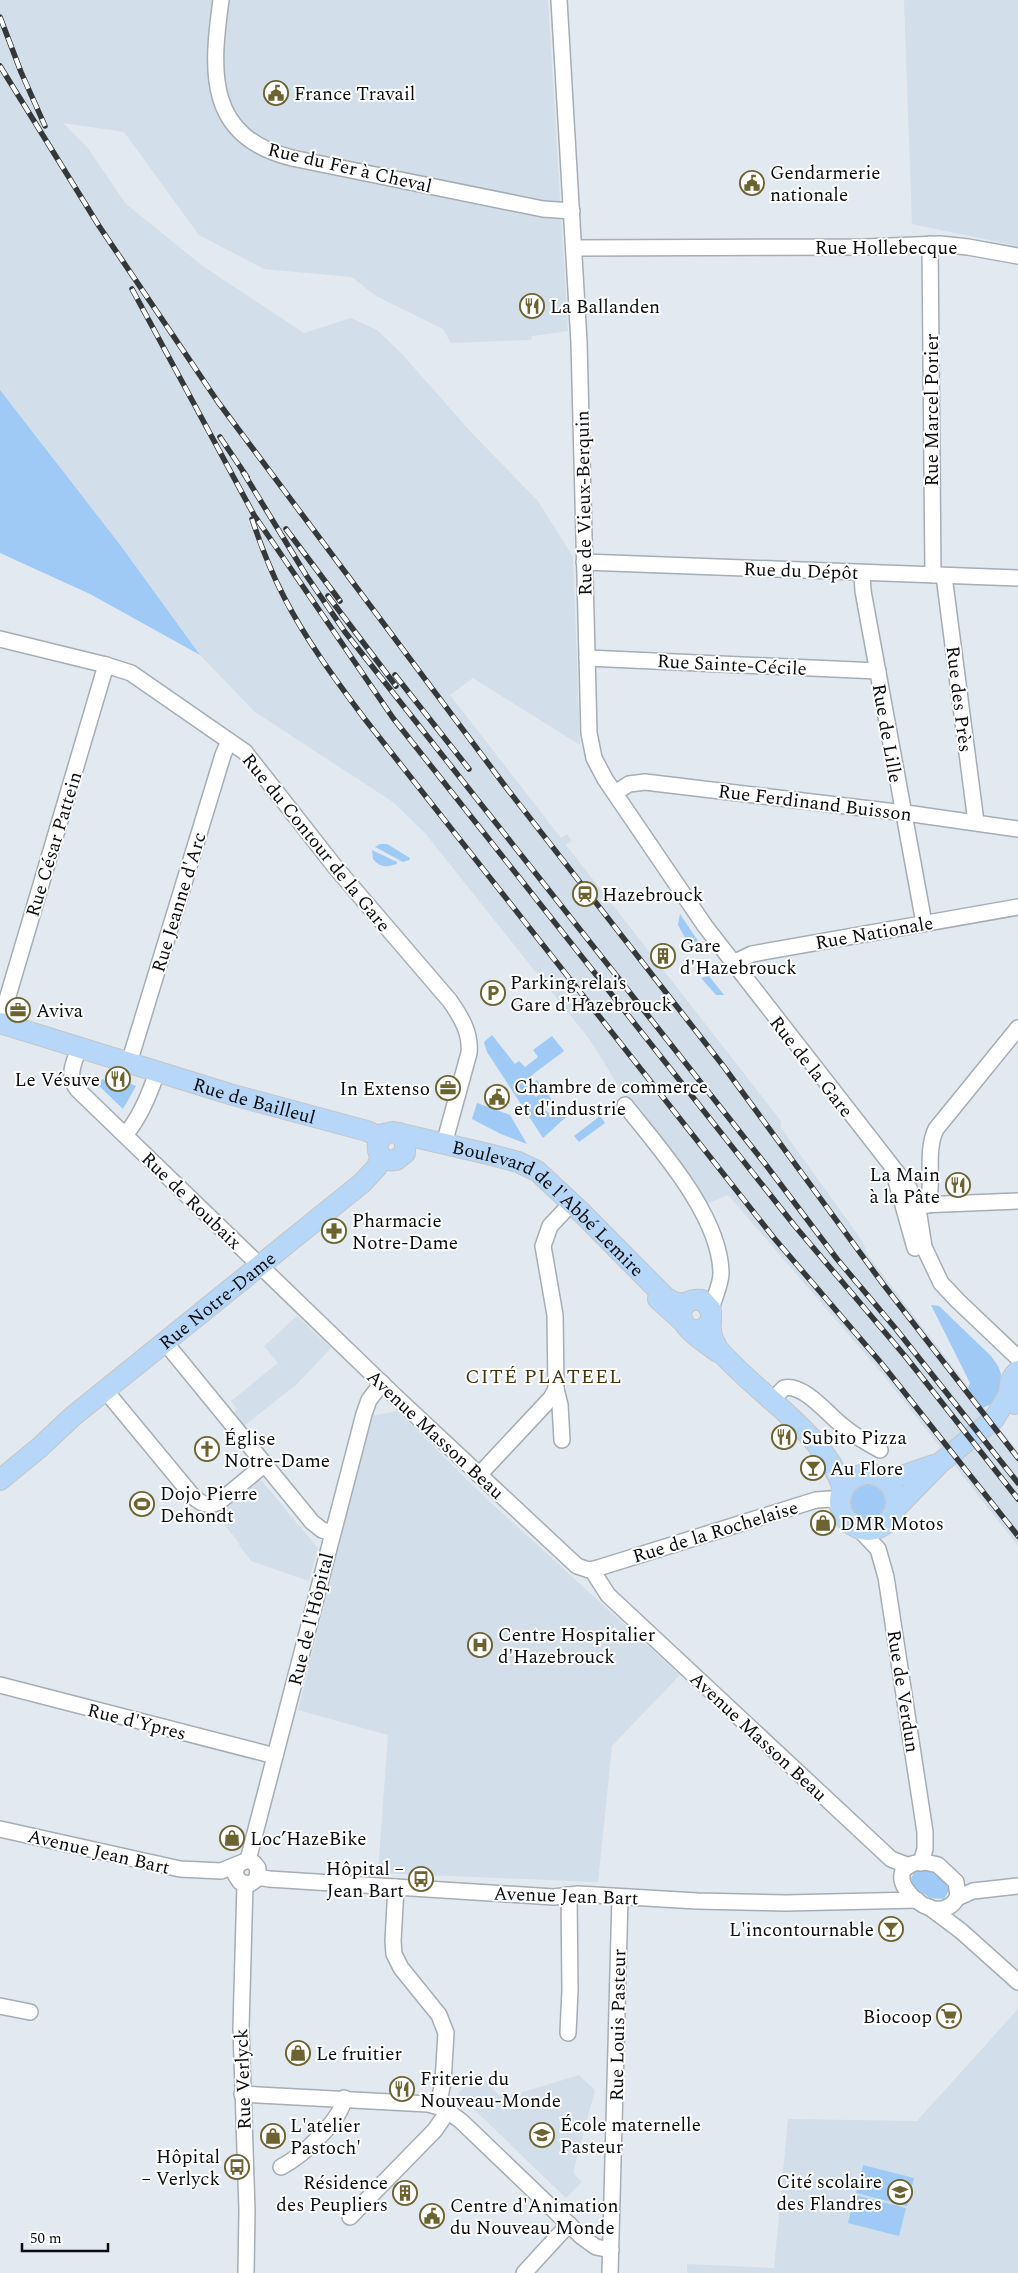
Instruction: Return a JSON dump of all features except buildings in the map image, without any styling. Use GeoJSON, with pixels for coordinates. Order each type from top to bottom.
{"type":"FeatureCollection","features":[{"type":"Feature","properties":{"kind":"main road","name":"Rue de Bailleul"},"geometry":{"type":"LineString","coordinates":[[0,1023],[246,1099],[362,1130],[392,1148]]}},
{"type":"Feature","properties":{"kind":"main road","name":"Boulevard de l'Abbé Lemire"},"geometry":{"type":"LineString","coordinates":[[392,1148],[444,1144],[514,1160],[537,1171],[580,1210],[665,1297],[696,1314],[724,1356],[810,1438],[842,1462],[875,1476]]}},
{"type":"Feature","properties":{"kind":"main road","name":"Boulevard de l'Abbé Lemire"},"geometry":{"type":"LineString","coordinates":[[392,1148],[423,1149],[511,1166],[536,1180],[662,1303],[696,1314]]}},
{"type":"Feature","properties":{"kind":"main road","name":"Rue Notre-Dame"},"geometry":{"type":"LineString","coordinates":[[0,1480],[39,1448],[72,1417],[164,1341],[362,1183],[392,1148]]}},
{"type":"Feature","properties":{"kind":"main road"},"geometry":{"type":"LineString","coordinates":[[940,1463],[915,1472],[852,1478],[842,1495],[845,1518],[858,1528],[868,1530],[879,1528],[890,1519],[895,1509],[940,1463],[994,1419],[1014,1387]]}},
{"type":"Feature","properties":{"kind":"main road"},"geometry":{"type":"LineString","coordinates":[[994,1419],[1018,1413]]}},
{"type":"Feature","properties":{"kind":"main road","name":"Rue Notre-Dame"},"geometry":{"type":"LineString","coordinates":[[0,1467],[40,1436],[72,1417]]}},
{"type":"Feature","properties":{"kind":"main road","name":"Boulevard de l'Abbé Lemire"},"geometry":{"type":"LineString","coordinates":[[810,1438],[834,1467],[842,1495]]}},
{"type":"Feature","properties":{"kind":"main road"},"geometry":{"type":"LineString","coordinates":[[875,1476],[891,1485],[895,1494],[895,1509]]}},
{"type":"Feature","properties":{"kind":"street","name":"Rue du Fer à Cheval"},"geometry":{"type":"LineString","coordinates":[[221,0],[215,60],[218,94],[223,109],[232,123],[258,146],[292,158],[543,209],[572,211]]}},
{"type":"Feature","properties":{"kind":"street","name":"Rue de Vieux-Berquin"},"geometry":{"type":"LineString","coordinates":[[559,0],[579,342],[590,746],[600,771],[694,911],[733,963]]}},
{"type":"Feature","properties":{"kind":"street","name":"Rue Hollebecque"},"geometry":{"type":"LineString","coordinates":[[574,248],[930,244],[968,246],[1018,256]]}},
{"type":"Feature","properties":{"kind":"street","name":"Rue Marcel Porier"},"geometry":{"type":"LineString","coordinates":[[930,244],[939,576]]}},
{"type":"Feature","properties":{"kind":"street","name":"Rue du Dépôt"},"geometry":{"type":"LineString","coordinates":[[584,562],[1018,578]]}},
{"type":"Feature","properties":{"kind":"street","name":"Rue de Lille"},"geometry":{"type":"LineString","coordinates":[[862,573],[863,591],[902,812],[924,923]]}},
{"type":"Feature","properties":{"kind":"street","name":"Rue des Près"},"geometry":{"type":"LineString","coordinates":[[939,576],[976,822]]}},
{"type":"Feature","properties":{"kind":"street","name":"Rue du Contour de la Gare"},"geometry":{"type":"LineString","coordinates":[[0,639],[106,664],[138,677],[252,758],[326,855],[450,1001],[463,1021],[469,1039],[470,1053],[444,1144]]}},
{"type":"Feature","properties":{"kind":"street","name":"Rue Sainte-Cécile"},"geometry":{"type":"LineString","coordinates":[[587,658],[878,671]]}},
{"type":"Feature","properties":{"kind":"street","name":"Rue César Pattein"},"geometry":{"type":"LineString","coordinates":[[0,1023],[106,664]]}},
{"type":"Feature","properties":{"kind":"street","name":"Rue Jeanne d'Arc"},"geometry":{"type":"LineString","coordinates":[[129,1064],[220,764],[229,741]]}},
{"type":"Feature","properties":{"kind":"street","name":"Rue Ferdinand Buisson"},"geometry":{"type":"LineString","coordinates":[[615,793],[629,784],[644,782],[902,812],[1018,829]]}},
{"type":"Feature","properties":{"kind":"street","name":"Rue Nationale"},"geometry":{"type":"LineString","coordinates":[[733,963],[752,954],[1018,906]]}},
{"type":"Feature","properties":{"kind":"street","name":"Rue de la Gare"},"geometry":{"type":"LineString","coordinates":[[733,963],[909,1188],[916,1205]]}},
{"type":"Feature","properties":{"kind":"street"},"geometry":{"type":"LineString","coordinates":[[1014,1387],[1008,1365],[1000,1352],[948,1301],[929,1278],[915,1250],[916,1205],[931,1191],[933,1137],[942,1121],[1018,1028]]}},
{"type":"Feature","properties":{"kind":"street","name":"Rue de Roubaix"},"geometry":{"type":"LineString","coordinates":[[79,1048],[71,1072],[74,1084],[258,1266]]}},
{"type":"Feature","properties":{"kind":"street"},"geometry":{"type":"LineString","coordinates":[[124,1134],[132,1125],[150,1091],[157,1072]]}},
{"type":"Feature","properties":{"kind":"street"},"geometry":{"type":"LineString","coordinates":[[625,1104],[689,1187],[707,1222],[718,1257],[711,1281],[696,1314]]}},
{"type":"Feature","properties":{"kind":"street"},"geometry":{"type":"LineString","coordinates":[[916,1205],[1018,1201]]}},
{"type":"Feature","properties":{"kind":"street"},"geometry":{"type":"LineString","coordinates":[[916,1205],[924,1247],[941,1283],[1018,1358]]}},
{"type":"Feature","properties":{"kind":"street"},"geometry":{"type":"LineString","coordinates":[[562,1440],[560,1405],[556,1389],[555,1315],[543,1246],[547,1232],[566,1208]]}},
{"type":"Feature","properties":{"kind":"street","name":"Avenue Masson Beau"},"geometry":{"type":"LineString","coordinates":[[258,1266],[572,1561],[580,1567],[592,1570],[612,1599],[891,1859],[915,1864]]}},
{"type":"Feature","properties":{"kind":"street"},"geometry":{"type":"LineString","coordinates":[[164,1341],[312,1522],[322,1530],[332,1533]]}},
{"type":"Feature","properties":{"kind":"street","name":"Rue de l'Hôpital"},"geometry":{"type":"LineString","coordinates":[[245,1873],[365,1409],[371,1396],[382,1383]]}},
{"type":"Feature","properties":{"kind":"street"},"geometry":{"type":"LineString","coordinates":[[771,1401],[784,1388],[797,1389],[848,1431],[880,1450]]}},
{"type":"Feature","properties":{"kind":"street"},"geometry":{"type":"LineString","coordinates":[[479,1475],[550,1398],[556,1389]]}},
{"type":"Feature","properties":{"kind":"street"},"geometry":{"type":"LineString","coordinates":[[105,1390],[191,1494],[201,1503],[212,1505],[219,1502],[265,1464]]}},
{"type":"Feature","properties":{"kind":"street","name":"Rue de la Rochelaise"},"geometry":{"type":"LineString","coordinates":[[592,1570],[812,1501],[842,1495]]}},
{"type":"Feature","properties":{"kind":"street","name":"Rue de Verdun"},"geometry":{"type":"LineString","coordinates":[[858,1528],[878,1548],[886,1577],[925,1832],[925,1849],[915,1864]]}},
{"type":"Feature","properties":{"kind":"street"},"geometry":{"type":"LineString","coordinates":[[612,1599],[609,1584],[615,1562]]}},
{"type":"Feature","properties":{"kind":"street","name":"Rue d'Ypres"},"geometry":{"type":"LineString","coordinates":[[0,1685],[274,1756]]}},
{"type":"Feature","properties":{"kind":"street","name":"Avenue Jean Bart"},"geometry":{"type":"LineString","coordinates":[[0,1829],[164,1867],[245,1873],[269,1879],[554,1897],[569,1895],[786,1903],[875,1901],[922,1903]]}},
{"type":"Feature","properties":{"kind":"street"},"geometry":{"type":"LineString","coordinates":[[983,1889],[968,1885],[952,1877],[938,1865],[915,1864],[904,1872],[902,1881],[906,1891],[961,1931],[1018,1982]]}},
{"type":"Feature","properties":{"kind":"street","name":"Rue Verlyck"},"geometry":{"type":"LineString","coordinates":[[245,1873],[241,2018],[247,2210],[246,2273]]}},
{"type":"Feature","properties":{"kind":"street"},"geometry":{"type":"LineString","coordinates":[[952,1877],[958,1887],[952,1915],[961,1931]]}},
{"type":"Feature","properties":{"kind":"street","name":"Avenue Jean Bart"},"geometry":{"type":"LineString","coordinates":[[875,1901],[893,1892],[902,1881]]}},
{"type":"Feature","properties":{"kind":"street"},"geometry":{"type":"LineString","coordinates":[[922,1903],[940,1909],[969,1892],[1018,1886]]}},
{"type":"Feature","properties":{"kind":"street"},"geometry":{"type":"LineString","coordinates":[[350,2217],[435,2130],[443,2108],[446,2033],[439,2015],[396,1959],[392,1945],[396,1887]]}},
{"type":"Feature","properties":{"kind":"street"},"geometry":{"type":"LineString","coordinates":[[568,2033],[570,1990],[569,1895]]}},
{"type":"Feature","properties":{"kind":"street","name":"Rue Louis Pasteur"},"geometry":{"type":"LineString","coordinates":[[610,2273],[620,1897]]}},
{"type":"Feature","properties":{"kind":"street"},"geometry":{"type":"LineString","coordinates":[[0,2006],[30,2012]]}},
{"type":"Feature","properties":{"kind":"street"},"geometry":{"type":"LineString","coordinates":[[242,2094],[410,2102],[443,2108],[591,2244],[611,2250]]}},
{"type":"Feature","properties":{"kind":"street"},"geometry":{"type":"LineString","coordinates":[[281,2167],[302,2153],[338,2115],[343,2107],[344,2098]]}},
{"type":"Feature","properties":{"kind":"street"},"geometry":{"type":"LineString","coordinates":[[524,2273],[569,2224]]}},
{"type":"Feature","properties":{"kind":"shaded area"},"geometry":{"type":"Polygon","coordinates":[[[0,0],[548,0],[568,331],[532,336],[531,340],[451,343],[443,329],[376,296],[352,277],[264,269],[199,235],[124,132],[63,123],[87,147],[126,204],[204,267],[304,333],[351,318],[377,330],[402,354],[469,430],[538,501],[573,557],[580,745],[473,678],[450,695],[561,838],[567,834],[572,841],[566,845],[781,1121],[781,1128],[863,1242],[867,1254],[1018,1452],[1018,1546],[880,1371],[728,1195],[704,1205],[693,1182],[619,1087],[590,1040],[425,833],[393,802],[255,712],[200,655],[121,546],[0,390],[0,0]]]}},
{"type":"Feature","properties":{"kind":"shaded area"},"geometry":{"type":"Polygon","coordinates":[[[904,0],[1018,0],[1018,246],[912,224],[904,0]]]}},
{"type":"Feature","properties":{"kind":"shaded area"},"geometry":{"type":"Polygon","coordinates":[[[0,390],[121,546],[200,655],[90,594],[0,553],[0,390]]]}},
{"type":"Feature","properties":{"kind":"shaded area"},"geometry":{"type":"Polygon","coordinates":[[[380,844],[387,844],[410,858],[409,860],[403,862],[375,847],[380,844]]]}},
{"type":"Feature","properties":{"kind":"shaded area"},"geometry":{"type":"Polygon","coordinates":[[[372,850],[397,862],[397,864],[387,866],[378,864],[373,859],[372,850]]]}},
{"type":"Feature","properties":{"kind":"shaded area"},"geometry":{"type":"Polygon","coordinates":[[[680,914],[704,950],[693,952],[678,925],[680,914]]]}},
{"type":"Feature","properties":{"kind":"shaded area"},"geometry":{"type":"Polygon","coordinates":[[[709,976],[724,995],[716,995],[701,978],[709,976]]]}},
{"type":"Feature","properties":{"kind":"shaded area"},"geometry":{"type":"Polygon","coordinates":[[[492,1035],[515,1064],[519,1061],[525,1067],[538,1057],[533,1050],[552,1036],[564,1051],[524,1081],[528,1087],[537,1080],[541,1085],[532,1092],[536,1097],[550,1086],[554,1092],[549,1096],[553,1101],[544,1108],[552,1117],[561,1110],[566,1117],[543,1138],[487,1052],[484,1042],[492,1035]]]}},
{"type":"Feature","properties":{"kind":"shaded area"},"geometry":{"type":"Polygon","coordinates":[[[84,1075],[122,1086],[124,1081],[136,1086],[123,1109],[92,1079],[82,1082],[80,1079],[84,1075]]]}},
{"type":"Feature","properties":{"kind":"shaded area"},"geometry":{"type":"Polygon","coordinates":[[[477,1103],[510,1115],[527,1144],[501,1134],[472,1119],[477,1103]]]}},
{"type":"Feature","properties":{"kind":"shaded area"},"geometry":{"type":"Polygon","coordinates":[[[600,1116],[605,1123],[579,1142],[574,1136],[600,1116]]]}},
{"type":"Feature","properties":{"kind":"shaded area"},"geometry":{"type":"Polygon","coordinates":[[[931,1305],[939,1306],[991,1356],[998,1366],[1001,1374],[999,1393],[994,1403],[982,1408],[968,1388],[970,1383],[931,1305]]]}},
{"type":"Feature","properties":{"kind":"shaded area"},"geometry":{"type":"Polygon","coordinates":[[[297,1316],[331,1348],[296,1385],[244,1426],[234,1412],[237,1409],[231,1401],[278,1363],[264,1346],[297,1316]]]}},
{"type":"Feature","properties":{"kind":"shaded area","name":"Centre Hospitalier d'Hazebrouck"},"geometry":{"type":"Polygon","coordinates":[[[397,1411],[487,1499],[680,1675],[612,1746],[598,1882],[378,1873],[388,1735],[298,1710],[371,1416],[397,1411]]]}},
{"type":"Feature","properties":{"kind":"shaded area"},"geometry":{"type":"Polygon","coordinates":[[[259,1480],[262,1481],[318,1548],[309,1581],[251,1561],[217,1516],[259,1480]]]}},
{"type":"Feature","properties":{"kind":"shaded area"},"geometry":{"type":"Polygon","coordinates":[[[868,1485],[875,1486],[880,1490],[884,1495],[884,1509],[880,1514],[875,1518],[868,1519],[861,1518],[856,1514],[852,1509],[851,1502],[852,1495],[856,1490],[861,1486],[868,1485]]]}},
{"type":"Feature","properties":{"kind":"shaded area"},"geometry":{"type":"Polygon","coordinates":[[[923,1870],[935,1874],[945,1883],[949,1890],[944,1899],[930,1898],[913,1886],[911,1878],[914,1873],[923,1870]]]}},
{"type":"Feature","properties":{"kind":"shaded area","name":"Cité scolaire des Flandres"},"geometry":{"type":"Polygon","coordinates":[[[1018,2009],[1018,2273],[687,2273],[687,2264],[774,2268],[788,2119],[917,2121],[1018,2009]]]}},
{"type":"Feature","properties":{"kind":"shaded area","name":"École maternelle Pasteur"},"geometry":{"type":"Polygon","coordinates":[[[477,2073],[500,2096],[507,2097],[579,2075],[595,2090],[573,2173],[582,2182],[566,2198],[458,2094],[477,2073]]]}},
{"type":"Feature","properties":{"kind":"shaded area"},"geometry":{"type":"Polygon","coordinates":[[[863,2165],[914,2178],[907,2206],[856,2193],[863,2165]]]}},
{"type":"Feature","properties":{"kind":"shaded area"},"geometry":{"type":"Polygon","coordinates":[[[855,2195],[906,2208],[899,2236],[848,2223],[855,2195]]]}},
{"type":"Feature","properties":{"kind":"railway"},"geometry":{"type":"LineString","coordinates":[[0,17],[21,72],[45,126]]}},
{"type":"Feature","properties":{"kind":"railway"},"geometry":{"type":"LineString","coordinates":[[0,66],[99,226],[218,402],[505,786],[724,1067],[883,1284],[1018,1458]]}},
{"type":"Feature","properties":{"kind":"railway"},"geometry":{"type":"LineString","coordinates":[[132,289],[254,515],[393,718],[794,1225],[905,1356],[1018,1499]]}},
{"type":"Feature","properties":{"kind":"railway"},"geometry":{"type":"LineString","coordinates":[[220,437],[247,477]]}},
{"type":"Feature","properties":{"kind":"railway"},"geometry":{"type":"LineString","coordinates":[[243,472],[306,575],[345,632],[766,1165],[837,1259],[896,1329],[1018,1483]]}},
{"type":"Feature","properties":{"kind":"railway"},"geometry":{"type":"LineString","coordinates":[[252,519],[279,588],[302,629],[342,689],[774,1238],[882,1364],[1018,1536]]}},
{"type":"Feature","properties":{"kind":"railway"},"geometry":{"type":"LineString","coordinates":[[286,529],[340,601]]}},
{"type":"Feature","properties":{"kind":"railway"},"geometry":{"type":"LineString","coordinates":[[328,596],[396,686]]}},
{"type":"Feature","properties":{"kind":"railway"},"geometry":{"type":"LineString","coordinates":[[395,675],[469,769]]}},
{"type":"Feature","properties":{"kind":"place","name":"France Travail"},"geometry":{"type":"Point","coordinates":[276,93]}},
{"type":"Feature","properties":{"kind":"place","name":"Gendarmerie nationale"},"geometry":{"type":"Point","coordinates":[752,183]}},
{"type":"Feature","properties":{"kind":"place","name":"La Ballanden"},"geometry":{"type":"Point","coordinates":[532,306]}},
{"type":"Feature","properties":{"kind":"place","name":"Hazebrouck"},"geometry":{"type":"Point","coordinates":[585,894]}},
{"type":"Feature","properties":{"kind":"place","name":"Gare d'Hazebrouck"},"geometry":{"type":"Point","coordinates":[663,956]}},
{"type":"Feature","properties":{"kind":"place","name":"Parking relais Gare d'Hazebrouck"},"geometry":{"type":"Point","coordinates":[493,993]}},
{"type":"Feature","properties":{"kind":"place","name":"Aviva"},"geometry":{"type":"Point","coordinates":[18,1010]}},
{"type":"Feature","properties":{"kind":"place","name":"Le Vésuve"},"geometry":{"type":"Point","coordinates":[118,1079]}},
{"type":"Feature","properties":{"kind":"place","name":"In Extenso"},"geometry":{"type":"Point","coordinates":[448,1088]}},
{"type":"Feature","properties":{"kind":"place","name":"Chambre de commerce et d'industrie"},"geometry":{"type":"Point","coordinates":[497,1097]}},
{"type":"Feature","properties":{"kind":"place","name":"La Main à la Pâte"},"geometry":{"type":"Point","coordinates":[958,1185]}},
{"type":"Feature","properties":{"kind":"place","name":"Pharmacie Notre-Dame"},"geometry":{"type":"Point","coordinates":[334,1231]}},
{"type":"Feature","properties":{"kind":"place","name":"Subito Pizza"},"geometry":{"type":"Point","coordinates":[784,1437]}},
{"type":"Feature","properties":{"kind":"place","name":"Église Notre-Dame"},"geometry":{"type":"Point","coordinates":[207,1449]}},
{"type":"Feature","properties":{"kind":"place","name":"Au Flore"},"geometry":{"type":"Point","coordinates":[813,1468]}},
{"type":"Feature","properties":{"kind":"place","name":"Dojo Pierre Dehondt"},"geometry":{"type":"Point","coordinates":[142,1504]}},
{"type":"Feature","properties":{"kind":"place","name":"DMR Motos"},"geometry":{"type":"Point","coordinates":[823,1523]}},
{"type":"Feature","properties":{"kind":"place","name":"Centre Hospitalier d'Hazebrouck"},"geometry":{"type":"Point","coordinates":[480,1645]}},
{"type":"Feature","properties":{"kind":"place","name":"Loc’HazeBike"},"geometry":{"type":"Point","coordinates":[232,1838]}},
{"type":"Feature","properties":{"kind":"place","name":"Hôpital – Jean Bart"},"geometry":{"type":"Point","coordinates":[421,1879]}},
{"type":"Feature","properties":{"kind":"place","name":"L'incontournable"},"geometry":{"type":"Point","coordinates":[891,1929]}},
{"type":"Feature","properties":{"kind":"place","name":"Biocoop"},"geometry":{"type":"Point","coordinates":[949,2016]}},
{"type":"Feature","properties":{"kind":"place","name":"Le fruitier"},"geometry":{"type":"Point","coordinates":[298,2053]}},
{"type":"Feature","properties":{"kind":"place","name":"Friterie du Nouveau-Monde"},"geometry":{"type":"Point","coordinates":[402,2089]}},
{"type":"Feature","properties":{"kind":"place","name":"École maternelle Pasteur"},"geometry":{"type":"Point","coordinates":[542,2135]}},
{"type":"Feature","properties":{"kind":"place","name":"L'atelier Pastoch'"},"geometry":{"type":"Point","coordinates":[273,2136]}},
{"type":"Feature","properties":{"kind":"place","name":"Hôpital – Verlyck"},"geometry":{"type":"Point","coordinates":[237,2167]}},
{"type":"Feature","properties":{"kind":"place","name":"Cité scolaire des Flandres"},"geometry":{"type":"Point","coordinates":[900,2192]}},
{"type":"Feature","properties":{"kind":"place","name":"Résidence des Peupliers"},"geometry":{"type":"Point","coordinates":[405,2193]}},
{"type":"Feature","properties":{"kind":"place","name":"Centre d'Animation du Nouveau Monde"},"geometry":{"type":"Point","coordinates":[432,2216]}},
{"type":"Feature","properties":{"kind":"district","name":"CITÉ PLATEEL"},"geometry":{"type":"Point","coordinates":[544,1376]}}]}
